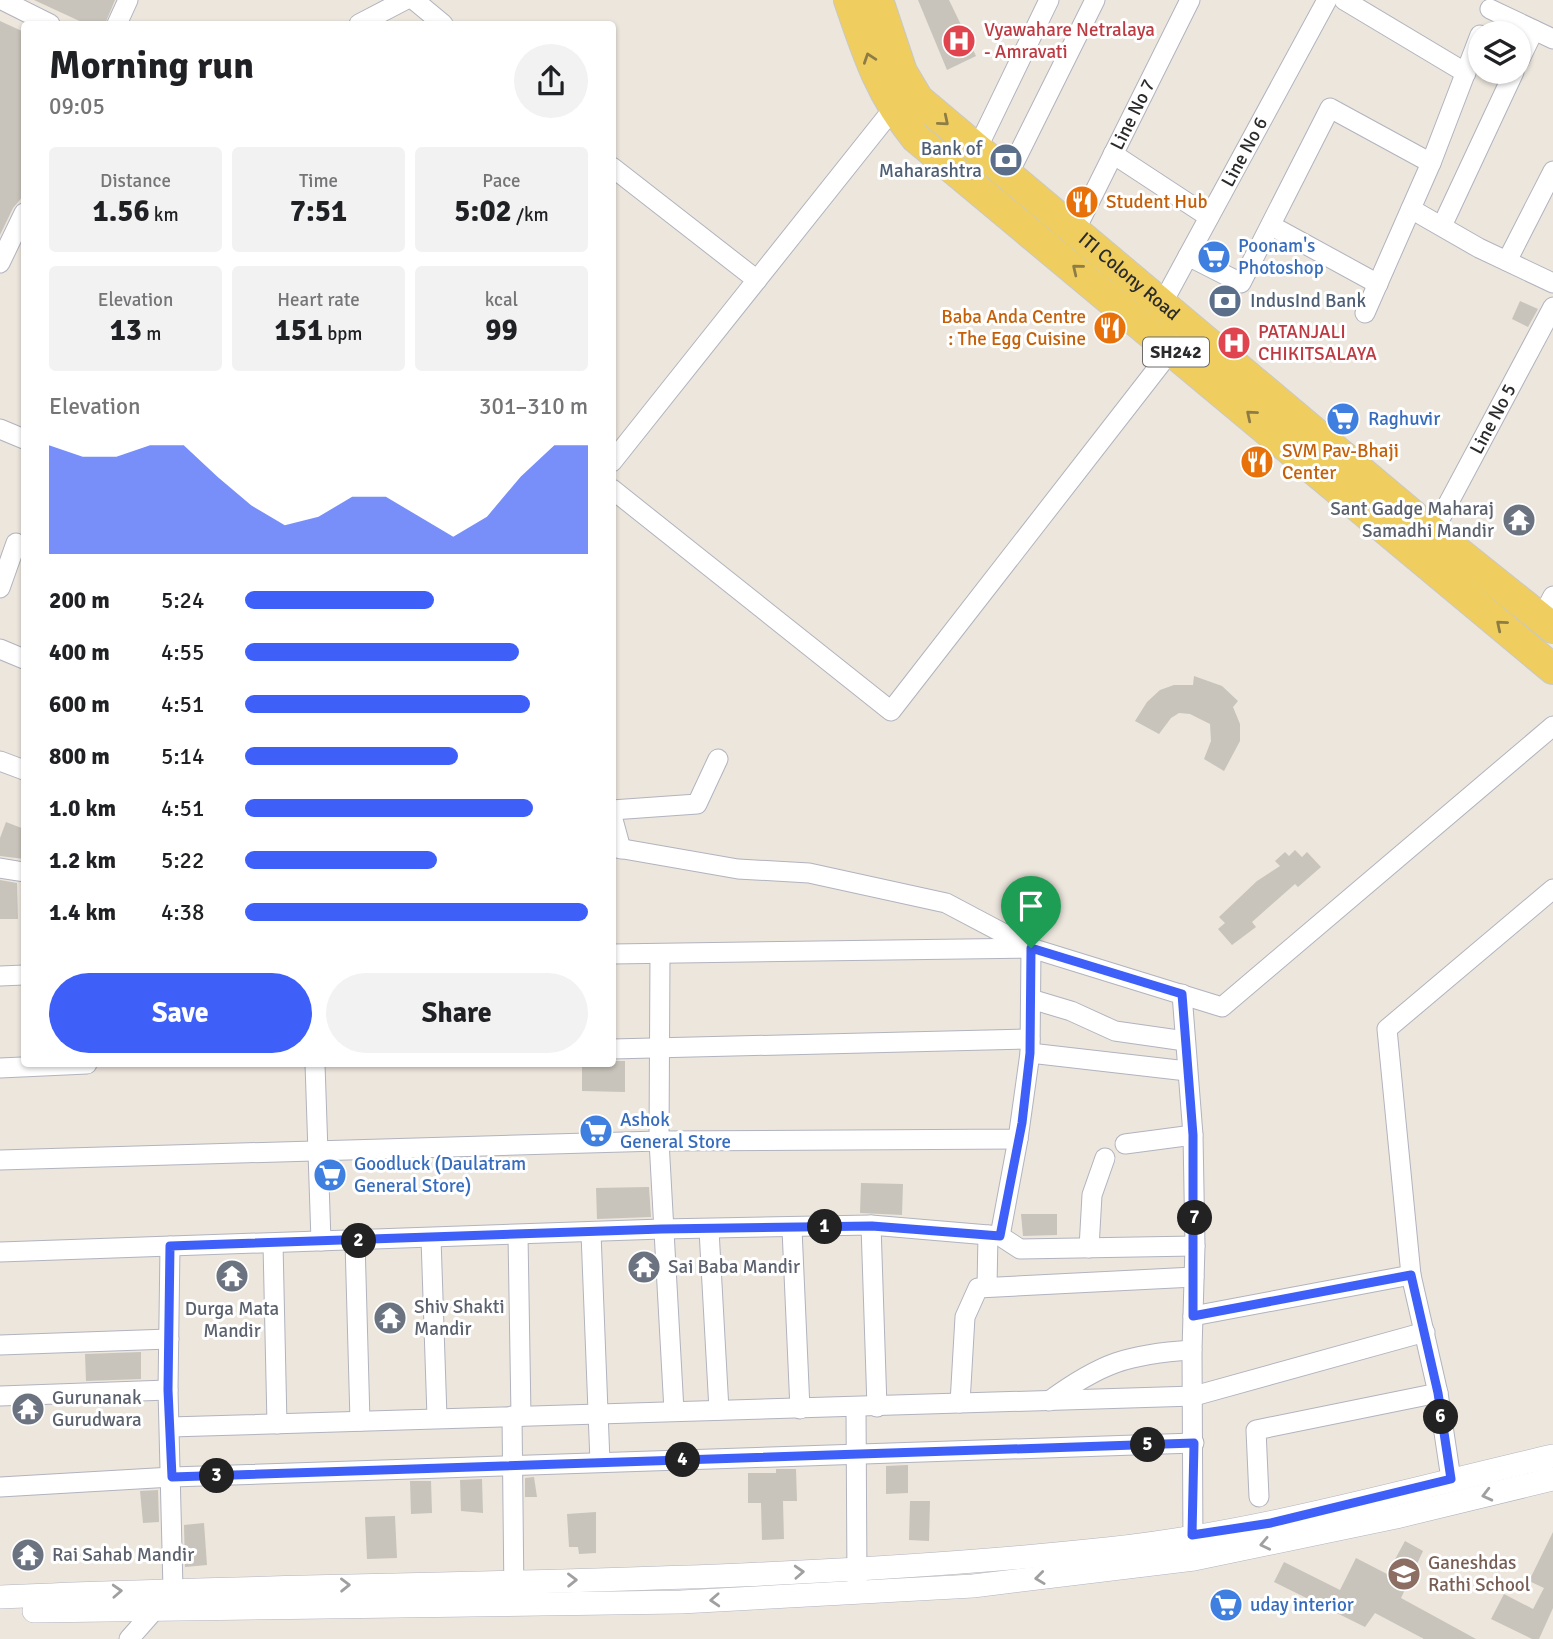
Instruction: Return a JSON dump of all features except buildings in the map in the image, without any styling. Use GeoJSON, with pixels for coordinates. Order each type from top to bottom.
{"type":"FeatureCollection","features":[{"type":"Feature","properties":{"kind":"main road","name":"SH242"},"geometry":{"type":"LineString","coordinates":[[849,0],[874,72],[892,109],[916,138],[1181,338],[1553,668]]}},
{"type":"Feature","properties":{"kind":"main road","name":"ITI Colony Road"},"geometry":{"type":"LineString","coordinates":[[878,0],[902,72],[918,99],[1161,304],[1181,338],[1433,531],[1549,615]]}},
{"type":"Feature","properties":{"kind":"street"},"geometry":{"type":"LineString","coordinates":[[2,0],[44,21]]}},
{"type":"Feature","properties":{"kind":"street"},"geometry":{"type":"LineString","coordinates":[[118,21],[128,0]]}},
{"type":"Feature","properties":{"kind":"street"},"geometry":{"type":"LineString","coordinates":[[365,21],[405,0]]}},
{"type":"Feature","properties":{"kind":"street"},"geometry":{"type":"LineString","coordinates":[[414,0],[439,21]]}},
{"type":"Feature","properties":{"kind":"street"},"geometry":{"type":"LineString","coordinates":[[977,149],[1049,0]]}},
{"type":"Feature","properties":{"kind":"street"},"geometry":{"type":"LineString","coordinates":[[1008,175],[1095,0]]}},
{"type":"Feature","properties":{"kind":"street","name":"Line No 7"},"geometry":{"type":"LineString","coordinates":[[1074,231],[1190,0]]}},
{"type":"Feature","properties":{"kind":"street","name":"Line No 6"},"geometry":{"type":"LineString","coordinates":[[1161,304],[1327,0]]}},
{"type":"Feature","properties":{"kind":"street"},"geometry":{"type":"LineString","coordinates":[[1344,0],[1466,73]]}},
{"type":"Feature","properties":{"kind":"street"},"geometry":{"type":"LineString","coordinates":[[1486,21],[1492,4],[1553,39]]}},
{"type":"Feature","properties":{"kind":"street"},"geometry":{"type":"LineString","coordinates":[[1531,36],[1534,30]]}},
{"type":"Feature","properties":{"kind":"street"},"geometry":{"type":"LineString","coordinates":[[1365,313],[1431,163],[1468,68]]}},
{"type":"Feature","properties":{"kind":"street"},"geometry":{"type":"LineString","coordinates":[[1442,226],[1508,84]]}},
{"type":"Feature","properties":{"kind":"street"},"geometry":{"type":"LineString","coordinates":[[1188,256],[1241,283],[1331,108],[1431,163]]}},
{"type":"Feature","properties":{"kind":"street"},"geometry":{"type":"LineString","coordinates":[[616,458],[892,109]]}},
{"type":"Feature","properties":{"kind":"street"},"geometry":{"type":"LineString","coordinates":[[1113,154],[1209,216]]}},
{"type":"Feature","properties":{"kind":"street"},"geometry":{"type":"LineString","coordinates":[[616,170],[757,280]]}},
{"type":"Feature","properties":{"kind":"street"},"geometry":{"type":"LineString","coordinates":[[1507,261],[1553,171]]}},
{"type":"Feature","properties":{"kind":"street"},"geometry":{"type":"LineString","coordinates":[[1411,209],[1553,283]]}},
{"type":"Feature","properties":{"kind":"street"},"geometry":{"type":"LineString","coordinates":[[0,263],[21,224]]}},
{"type":"Feature","properties":{"kind":"street"},"geometry":{"type":"LineString","coordinates":[[1272,226],[1378,284]]}},
{"type":"Feature","properties":{"kind":"street","name":"Line No 5"},"geometry":{"type":"LineString","coordinates":[[1433,531],[1553,307]]}},
{"type":"Feature","properties":{"kind":"street"},"geometry":{"type":"LineString","coordinates":[[616,492],[891,710],[1181,338]]}},
{"type":"Feature","properties":{"kind":"street"},"geometry":{"type":"LineString","coordinates":[[0,429],[21,438]]}},
{"type":"Feature","properties":{"kind":"street"},"geometry":{"type":"LineString","coordinates":[[0,588],[14,542]]}},
{"type":"Feature","properties":{"kind":"street"},"geometry":{"type":"LineString","coordinates":[[0,649],[21,658]]}},
{"type":"Feature","properties":{"kind":"street"},"geometry":{"type":"LineString","coordinates":[[617,848],[738,869],[809,873],[946,903],[1031,948],[1222,1007],[1553,726]]}},
{"type":"Feature","properties":{"kind":"street"},"geometry":{"type":"LineString","coordinates":[[616,810],[697,804],[718,759]]}},
{"type":"Feature","properties":{"kind":"street"},"geometry":{"type":"LineString","coordinates":[[0,761],[21,770]]}},
{"type":"Feature","properties":{"kind":"street"},"geometry":{"type":"LineString","coordinates":[[0,868],[21,872]]}},
{"type":"Feature","properties":{"kind":"street"},"geometry":{"type":"LineString","coordinates":[[1451,1479],[1438,1393],[1411,1275],[1387,1029],[1553,890]]}},
{"type":"Feature","properties":{"kind":"street"},"geometry":{"type":"LineString","coordinates":[[616,954],[1031,948]]}},
{"type":"Feature","properties":{"kind":"street"},"geometry":{"type":"LineString","coordinates":[[987,1287],[994,1236],[1018,1139],[1030,1046],[1031,948]]}},
{"type":"Feature","properties":{"kind":"street"},"geometry":{"type":"LineString","coordinates":[[660,954],[659,1141],[674,1411]]}},
{"type":"Feature","properties":{"kind":"street"},"geometry":{"type":"LineString","coordinates":[[0,976],[21,975]]}},
{"type":"Feature","properties":{"kind":"street"},"geometry":{"type":"LineString","coordinates":[[1182,994],[1193,1135],[1194,1559]]}},
{"type":"Feature","properties":{"kind":"street"},"geometry":{"type":"LineString","coordinates":[[1031,999],[1071,1011],[1115,1031],[1185,1041]]}},
{"type":"Feature","properties":{"kind":"street"},"geometry":{"type":"LineString","coordinates":[[616,1049],[1030,1046],[1187,1071]]}},
{"type":"Feature","properties":{"kind":"street"},"geometry":{"type":"LineString","coordinates":[[0,1068],[22,1067]]}},
{"type":"Feature","properties":{"kind":"street"},"geometry":{"type":"LineString","coordinates":[[315,1067],[321,1241]]}},
{"type":"Feature","properties":{"kind":"street"},"geometry":{"type":"LineString","coordinates":[[1125,1144],[1193,1135]]}},
{"type":"Feature","properties":{"kind":"street"},"geometry":{"type":"LineString","coordinates":[[0,1160],[659,1141],[1018,1139]]}},
{"type":"Feature","properties":{"kind":"street"},"geometry":{"type":"LineString","coordinates":[[1089,1248],[1092,1195],[1105,1158]]}},
{"type":"Feature","properties":{"kind":"street"},"geometry":{"type":"LineString","coordinates":[[0,1252],[662,1229],[872,1226],[994,1236],[1020,1249],[1195,1246]]}},
{"type":"Feature","properties":{"kind":"street"},"geometry":{"type":"LineString","coordinates":[[872,1226],[877,1407]]}},
{"type":"Feature","properties":{"kind":"street"},"geometry":{"type":"LineString","coordinates":[[792,1229],[800,1409]]}},
{"type":"Feature","properties":{"kind":"street"},"geometry":{"type":"LineString","coordinates":[[709,1230],[719,1410]]}},
{"type":"Feature","properties":{"kind":"street"},"geometry":{"type":"LineString","coordinates":[[591,1233],[600,1462]]}},
{"type":"Feature","properties":{"kind":"street"},"geometry":{"type":"LineString","coordinates":[[514,1592],[518,1235]]}},
{"type":"Feature","properties":{"kind":"street"},"geometry":{"type":"LineString","coordinates":[[431,1238],[437,1417]]}},
{"type":"Feature","properties":{"kind":"street"},"geometry":{"type":"LineString","coordinates":[[355,1241],[360,1421]]}},
{"type":"Feature","properties":{"kind":"street"},"geometry":{"type":"LineString","coordinates":[[273,1244],[277,1424]]}},
{"type":"Feature","properties":{"kind":"street"},"geometry":{"type":"LineString","coordinates":[[129,1639],[173,1589],[168,1390],[170,1246]]}},
{"type":"Feature","properties":{"kind":"street"},"geometry":{"type":"LineString","coordinates":[[1193,1316],[1411,1275]]}},
{"type":"Feature","properties":{"kind":"street"},"geometry":{"type":"LineString","coordinates":[[960,1404],[965,1317],[978,1288],[1194,1277]]}},
{"type":"Feature","properties":{"kind":"street"},"geometry":{"type":"LineString","coordinates":[[170,1427],[1194,1396],[1425,1332]]}},
{"type":"Feature","properties":{"kind":"street"},"geometry":{"type":"LineString","coordinates":[[0,1345],[169,1339]]}},
{"type":"Feature","properties":{"kind":"street"},"geometry":{"type":"LineString","coordinates":[[1049,1401],[1088,1372],[1144,1353],[1192,1350]]}},
{"type":"Feature","properties":{"kind":"street"},"geometry":{"type":"LineString","coordinates":[[0,1396],[168,1390]]}},
{"type":"Feature","properties":{"kind":"street"},"geometry":{"type":"LineString","coordinates":[[1259,1497],[1256,1430],[1438,1393]]}},
{"type":"Feature","properties":{"kind":"street"},"geometry":{"type":"LineString","coordinates":[[856,1408],[858,1594]]}},
{"type":"Feature","properties":{"kind":"street"},"geometry":{"type":"LineString","coordinates":[[0,1487],[172,1477],[1194,1443]]}},
{"type":"Feature","properties":{"kind":"street"},"geometry":{"type":"LineString","coordinates":[[0,1612],[514,1592],[1110,1549],[1271,1523],[1451,1479],[1551,1468]]}},
{"type":"Feature","properties":{"kind":"street"},"geometry":{"type":"LineString","coordinates":[[0,1597],[173,1589],[514,1592],[681,1602],[973,1586],[1194,1559],[1396,1517],[1551,1468]]}},
{"type":"Feature","properties":{"kind":"place","name":"Vyawahare Netralaya - Amravati"},"geometry":{"type":"Point","coordinates":[959,41]}},
{"type":"Feature","properties":{"kind":"place","name":"Bank of Maharashtra"},"geometry":{"type":"Point","coordinates":[1006,160]}},
{"type":"Feature","properties":{"kind":"place","name":"Student Hub"},"geometry":{"type":"Point","coordinates":[1082,202]}},
{"type":"Feature","properties":{"kind":"place","name":"Poonam's Photoshop"},"geometry":{"type":"Point","coordinates":[1214,257]}},
{"type":"Feature","properties":{"kind":"place","name":"IndusInd Bank"},"geometry":{"type":"Point","coordinates":[1225,301]}},
{"type":"Feature","properties":{"kind":"place","name":"Baba Anda Centre : The Egg Cuisine"},"geometry":{"type":"Point","coordinates":[1110,328]}},
{"type":"Feature","properties":{"kind":"place","name":"PATANJALI CHIKITSALAYA"},"geometry":{"type":"Point","coordinates":[1234,343]}},
{"type":"Feature","properties":{"kind":"place","name":"Raghuvir"},"geometry":{"type":"Point","coordinates":[1343,419]}},
{"type":"Feature","properties":{"kind":"place","name":"SVM Pav-Bhaji Center"},"geometry":{"type":"Point","coordinates":[1257,462]}},
{"type":"Feature","properties":{"kind":"place","name":"Sant Gadge Maharaj Samadhi Mandir"},"geometry":{"type":"Point","coordinates":[1519,520]}},
{"type":"Feature","properties":{"kind":"place","name":"Ashok General Store"},"geometry":{"type":"Point","coordinates":[596,1131]}},
{"type":"Feature","properties":{"kind":"place","name":"Goodluck (Daulatram General Store)"},"geometry":{"type":"Point","coordinates":[330,1175]}},
{"type":"Feature","properties":{"kind":"place","name":"Sai Baba Mandir"},"geometry":{"type":"Point","coordinates":[644,1267]}},
{"type":"Feature","properties":{"kind":"place","name":"Durga Mata Mandir"},"geometry":{"type":"Point","coordinates":[232,1276]}},
{"type":"Feature","properties":{"kind":"place","name":"Shiv Shakti Mandir"},"geometry":{"type":"Point","coordinates":[390,1318]}},
{"type":"Feature","properties":{"kind":"place","name":"Gurunanak Gurudwara"},"geometry":{"type":"Point","coordinates":[28,1409]}},
{"type":"Feature","properties":{"kind":"place","name":"Rai Sahab Mandir"},"geometry":{"type":"Point","coordinates":[28,1555]}},
{"type":"Feature","properties":{"kind":"place","name":"Ganeshdas Rathi School"},"geometry":{"type":"Point","coordinates":[1404,1574]}},
{"type":"Feature","properties":{"kind":"place","name":"uday interior"},"geometry":{"type":"Point","coordinates":[1226,1605]}},
{"type":"Feature","properties":{"kind":"route"},"geometry":{"type":"LineString","coordinates":[[1031,948],[1182,994],[1193,1135],[1193,1316],[1411,1275],[1438,1393],[1451,1479],[1271,1523],[1192,1535],[1194,1443],[172,1477],[168,1390],[170,1246],[662,1229],[872,1226],[1000,1236],[1022,1123],[1030,1053],[1031,948]]}}]}
